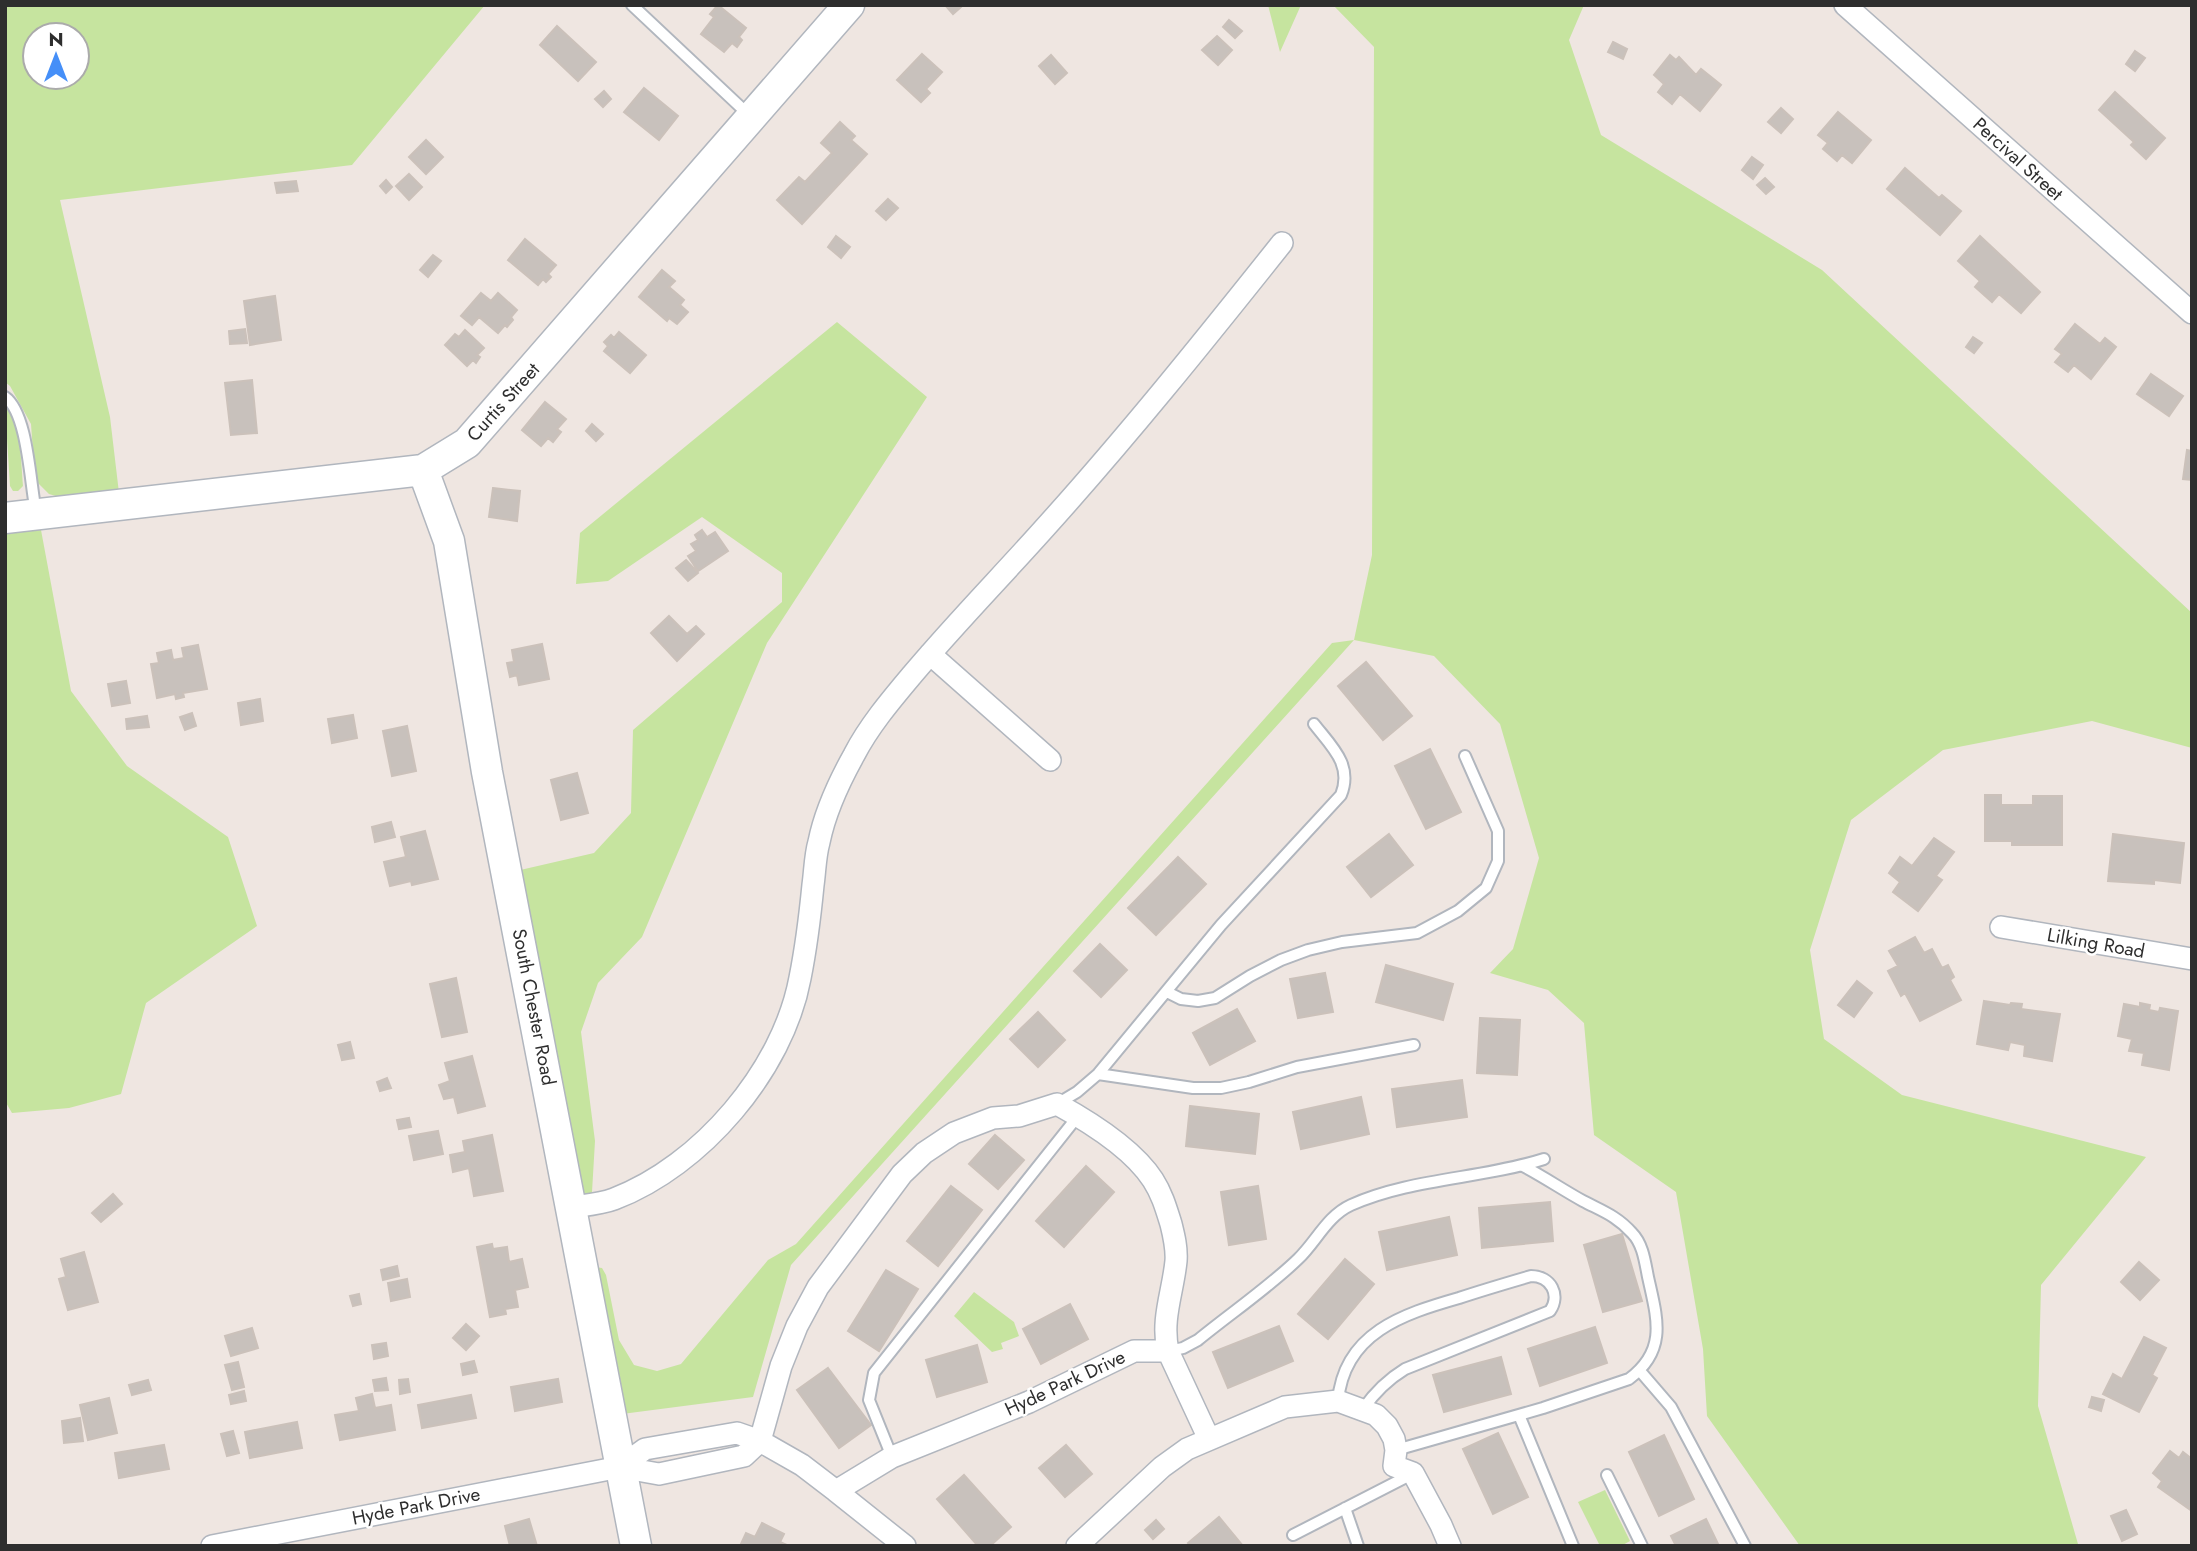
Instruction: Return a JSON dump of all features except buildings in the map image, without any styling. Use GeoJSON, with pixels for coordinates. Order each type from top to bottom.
{"type":"FeatureCollection","features":[{"type":"Feature","properties":{"kind":"street","name":"Curtis Street"},"geometry":{"type":"LineString","coordinates":[[5,518],[423,470],[467,443],[849,5]]}},
{"type":"Feature","properties":{"kind":"street","name":"Percival Street"},"geometry":{"type":"LineString","coordinates":[[1845,5],[2192,313]]}},
{"type":"Feature","properties":{"kind":"street"},"geometry":{"type":"LineString","coordinates":[[572,1207],[610,1201],[671,1169],[723,1123],[745,1099],[788,1019],[800,981],[818,842],[832,801],[855,753],[887,705],[1177,374],[1282,243]]}},
{"type":"Feature","properties":{"kind":"street","name":"South Chester Road"},"geometry":{"type":"LineString","coordinates":[[423,470],[449,541],[487,772],[636,1546]]}},
{"type":"Feature","properties":{"kind":"street"},"geometry":{"type":"LineString","coordinates":[[930,654],[1050,760]]}},
{"type":"Feature","properties":{"kind":"street","name":"Lilking Road"},"geometry":{"type":"LineString","coordinates":[[2001,927],[2192,960]]}},
{"type":"Feature","properties":{"kind":"street"},"geometry":{"type":"LineString","coordinates":[[760,1441],[781,1366],[797,1326],[818,1287],[902,1174],[924,1153],[954,1133],[993,1118],[1019,1116],[1057,1104],[1079,1116],[1136,1159],[1152,1178],[1164,1201],[1175,1239],[1176,1259],[1165,1318],[1165,1335],[1168,1350],[1209,1439]]}},
{"type":"Feature","properties":{"kind":"street","name":"Hyde Park Drive"},"geometry":{"type":"LineString","coordinates":[[212,1546],[620,1467],[645,1449],[737,1433],[760,1441],[802,1465],[836,1491],[892,1457],[1029,1402],[1134,1351],[1168,1350]]}},
{"type":"Feature","properties":{"kind":"street"},"geometry":{"type":"LineString","coordinates":[[1077,1546],[1162,1467],[1187,1449],[1285,1407],[1338,1401],[1376,1415],[1387,1426],[1396,1450],[1394,1466],[1413,1473],[1450,1546]]}},
{"type":"Feature","properties":{"kind":"street"},"geometry":{"type":"LineString","coordinates":[[836,1491],[905,1546]]}},
{"type":"Feature","properties":{"kind":"lane"},"geometry":{"type":"LineString","coordinates":[[632,5],[752,117]]}},
{"type":"Feature","properties":{"kind":"lane"},"geometry":{"type":"LineString","coordinates":[[5,397],[13,403],[23,426],[36,515]]}},
{"type":"Feature","properties":{"kind":"lane"},"geometry":{"type":"LineString","coordinates":[[1057,1104],[1077,1092],[1098,1074],[1221,925],[1341,795],[1346,771],[1343,761],[1314,724]]}},
{"type":"Feature","properties":{"kind":"lane"},"geometry":{"type":"LineString","coordinates":[[1167,992],[1181,999],[1198,1001],[1215,998],[1250,976],[1308,950],[1342,942],[1417,933],[1458,911],[1486,888],[1498,860],[1498,831],[1465,756]]}},
{"type":"Feature","properties":{"kind":"lane"},"geometry":{"type":"LineString","coordinates":[[1098,1074],[1193,1088],[1221,1088],[1297,1066],[1414,1045]]}},
{"type":"Feature","properties":{"kind":"lane"},"geometry":{"type":"LineString","coordinates":[[892,1457],[869,1400],[874,1373],[1079,1116]]}},
{"type":"Feature","properties":{"kind":"lane"},"geometry":{"type":"LineString","coordinates":[[1168,1350],[1183,1348],[1198,1340],[1299,1258],[1332,1219],[1347,1207],[1366,1199],[1448,1178],[1523,1166],[1544,1159]]}},
{"type":"Feature","properties":{"kind":"lane"},"geometry":{"type":"LineString","coordinates":[[1396,1450],[1519,1415],[1629,1379],[1640,1371],[1652,1354],[1658,1321],[1642,1248],[1634,1234],[1608,1212],[1583,1201],[1555,1182],[1523,1166]]}},
{"type":"Feature","properties":{"kind":"lane"},"geometry":{"type":"LineString","coordinates":[[1338,1401],[1345,1372],[1356,1353],[1370,1336],[1388,1323],[1421,1309],[1531,1276],[1541,1276],[1549,1281],[1556,1296],[1550,1311],[1405,1369],[1390,1378],[1373,1394],[1363,1409]]}},
{"type":"Feature","properties":{"kind":"lane"},"geometry":{"type":"LineString","coordinates":[[1640,1371],[1671,1407],[1745,1546]]}},
{"type":"Feature","properties":{"kind":"lane"},"geometry":{"type":"LineString","coordinates":[[1519,1415],[1573,1546]]}},
{"type":"Feature","properties":{"kind":"lane"},"geometry":{"type":"LineString","coordinates":[[1293,1535],[1413,1473]]}},
{"type":"Feature","properties":{"kind":"lane"},"geometry":{"type":"LineString","coordinates":[[1607,1475],[1642,1546]]}},
{"type":"Feature","properties":{"kind":"lane"},"geometry":{"type":"LineString","coordinates":[[1345,1508],[1358,1546]]}},
{"type":"Feature","properties":{"kind":"green space"},"geometry":{"type":"Polygon","coordinates":[[[5,5],[485,5],[352,165],[60,200],[110,417],[119,493],[66,499],[49,494],[35,480],[31,424],[10,386],[5,382],[5,5]]]}},
{"type":"Feature","properties":{"kind":"green space"},"geometry":{"type":"Polygon","coordinates":[[[1268,5],[1301,5],[1280,52],[1268,5]]]}},
{"type":"Feature","properties":{"kind":"green space"},"geometry":{"type":"Polygon","coordinates":[[[1330,5],[1584,5],[1569,40],[1601,135],[1822,270],[2192,613],[2192,748],[2092,721],[1943,750],[1851,820],[1810,950],[1824,1039],[1902,1095],[2146,1157],[2041,1285],[2038,1406],[2078,1544],[2081,1546],[1800,1546],[1707,1416],[1703,1349],[1676,1192],[1594,1135],[1584,1023],[1548,990],[1490,973],[1513,949],[1539,858],[1500,724],[1434,656],[1354,640],[1372,555],[1374,47],[1330,5]]]}},
{"type":"Feature","properties":{"kind":"green space"},"geometry":{"type":"Polygon","coordinates":[[[837,322],[927,397],[767,643],[642,937],[598,983],[581,1032],[595,1141],[591,1209],[582,1217],[516,871],[594,853],[631,813],[633,730],[782,602],[782,573],[702,517],[608,581],[576,584],[580,533],[837,322]]]}},
{"type":"Feature","properties":{"kind":"green space"},"geometry":{"type":"Polygon","coordinates":[[[5,407],[8,407],[16,425],[20,445],[23,486],[18,491],[13,491],[10,486],[5,407]]]}},
{"type":"Feature","properties":{"kind":"green space"},"geometry":{"type":"Polygon","coordinates":[[[41,530],[71,691],[127,766],[228,837],[257,926],[146,1003],[121,1094],[69,1108],[12,1113],[5,1101],[5,533],[41,530]]]}},
{"type":"Feature","properties":{"kind":"green space"},"geometry":{"type":"Polygon","coordinates":[[[1354,640],[791,1265],[753,1397],[622,1414],[594,1267],[602,1268],[606,1275],[619,1340],[634,1365],[657,1371],[681,1364],[768,1260],[796,1244],[1332,643],[1354,640]]]}},
{"type":"Feature","properties":{"kind":"green space"},"geometry":{"type":"Polygon","coordinates":[[[974,1292],[1014,1322],[1019,1336],[1001,1343],[1003,1349],[992,1352],[954,1316],[974,1292]]]}},
{"type":"Feature","properties":{"kind":"green space"},"geometry":{"type":"Polygon","coordinates":[[[1605,1490],[1630,1541],[1621,1546],[1600,1546],[1578,1502],[1605,1490]]]}}]}
